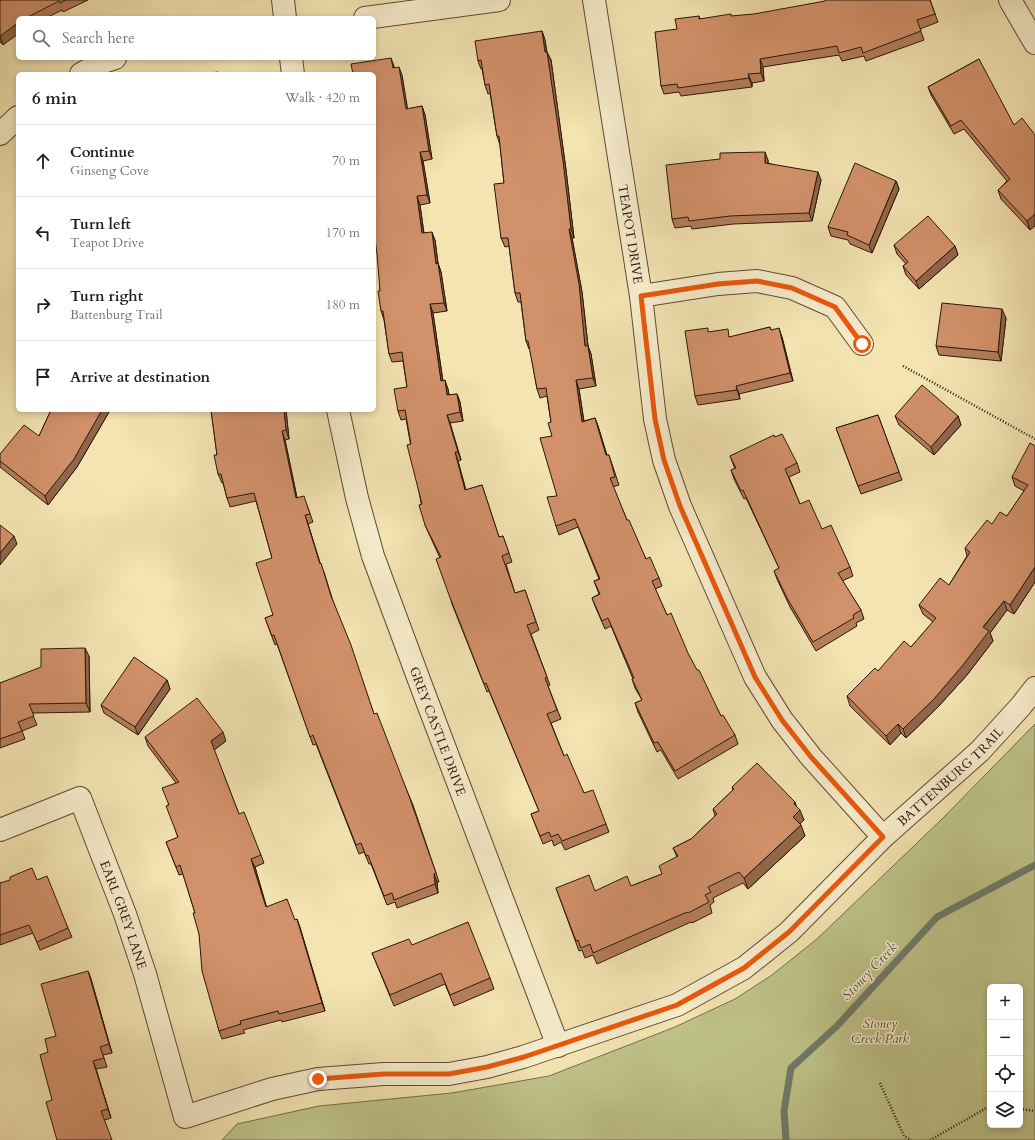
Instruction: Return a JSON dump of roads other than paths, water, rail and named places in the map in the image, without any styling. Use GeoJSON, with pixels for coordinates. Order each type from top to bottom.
{"type":"FeatureCollection","features":[{"type":"Feature","properties":{"kind":"street"},"geometry":{"type":"LineString","coordinates":[[283,0],[285,16]]}},
{"type":"Feature","properties":{"kind":"street"},"geometry":{"type":"LineString","coordinates":[[376,17],[499,0]]}},
{"type":"Feature","properties":{"kind":"street","name":"TEAPOT DRIVE"},"geometry":{"type":"LineString","coordinates":[[594,0],[641,296],[655,419],[664,460],[680,506],[755,677],[782,720],[801,745],[883,837]]}},
{"type":"Feature","properties":{"kind":"street"},"geometry":{"type":"LineString","coordinates":[[1010,0],[1035,43]]}},
{"type":"Feature","properties":{"kind":"street"},"geometry":{"type":"LineString","coordinates":[[84,72],[100,63],[109,60]]}},
{"type":"Feature","properties":{"kind":"street"},"geometry":{"type":"LineString","coordinates":[[291,60],[293,72]]}},
{"type":"Feature","properties":{"kind":"street"},"geometry":{"type":"LineString","coordinates":[[0,134],[16,120]]}},
{"type":"Feature","properties":{"kind":"street"},"geometry":{"type":"LineString","coordinates":[[641,296],[718,284],[757,281],[792,288],[835,307],[862,344]]}},
{"type":"Feature","properties":{"kind":"street","name":"GREY CASTLE DRIVE"},"geometry":{"type":"LineString","coordinates":[[338,412],[357,498],[374,556],[422,688],[558,1046]]}},
{"type":"Feature","properties":{"kind":"street","name":"BATTENBURG TRAIL"},"geometry":{"type":"LineString","coordinates":[[186,1117],[272,1089],[318,1079],[384,1074],[449,1074],[487,1067],[558,1046],[677,1005],[744,968],[789,932],[883,837],[980,751],[1022,706],[1035,688]]}},
{"type":"Feature","properties":{"kind":"street","name":"EARL GREY LANE"},"geometry":{"type":"LineString","coordinates":[[0,830],[80,798],[135,944],[186,1117]]}},
{"type":"Feature","properties":{"kind":"waterway","name":"Stoney Creek"},"geometry":{"type":"LineString","coordinates":[[786,1140],[784,1111],[791,1068],[837,1026],[937,917],[1035,865]]}},
{"type":"Feature","properties":{"kind":"park label","name":"Stoney Creek Park"},"geometry":{"type":"Point","coordinates":[880,1030]}}]}
